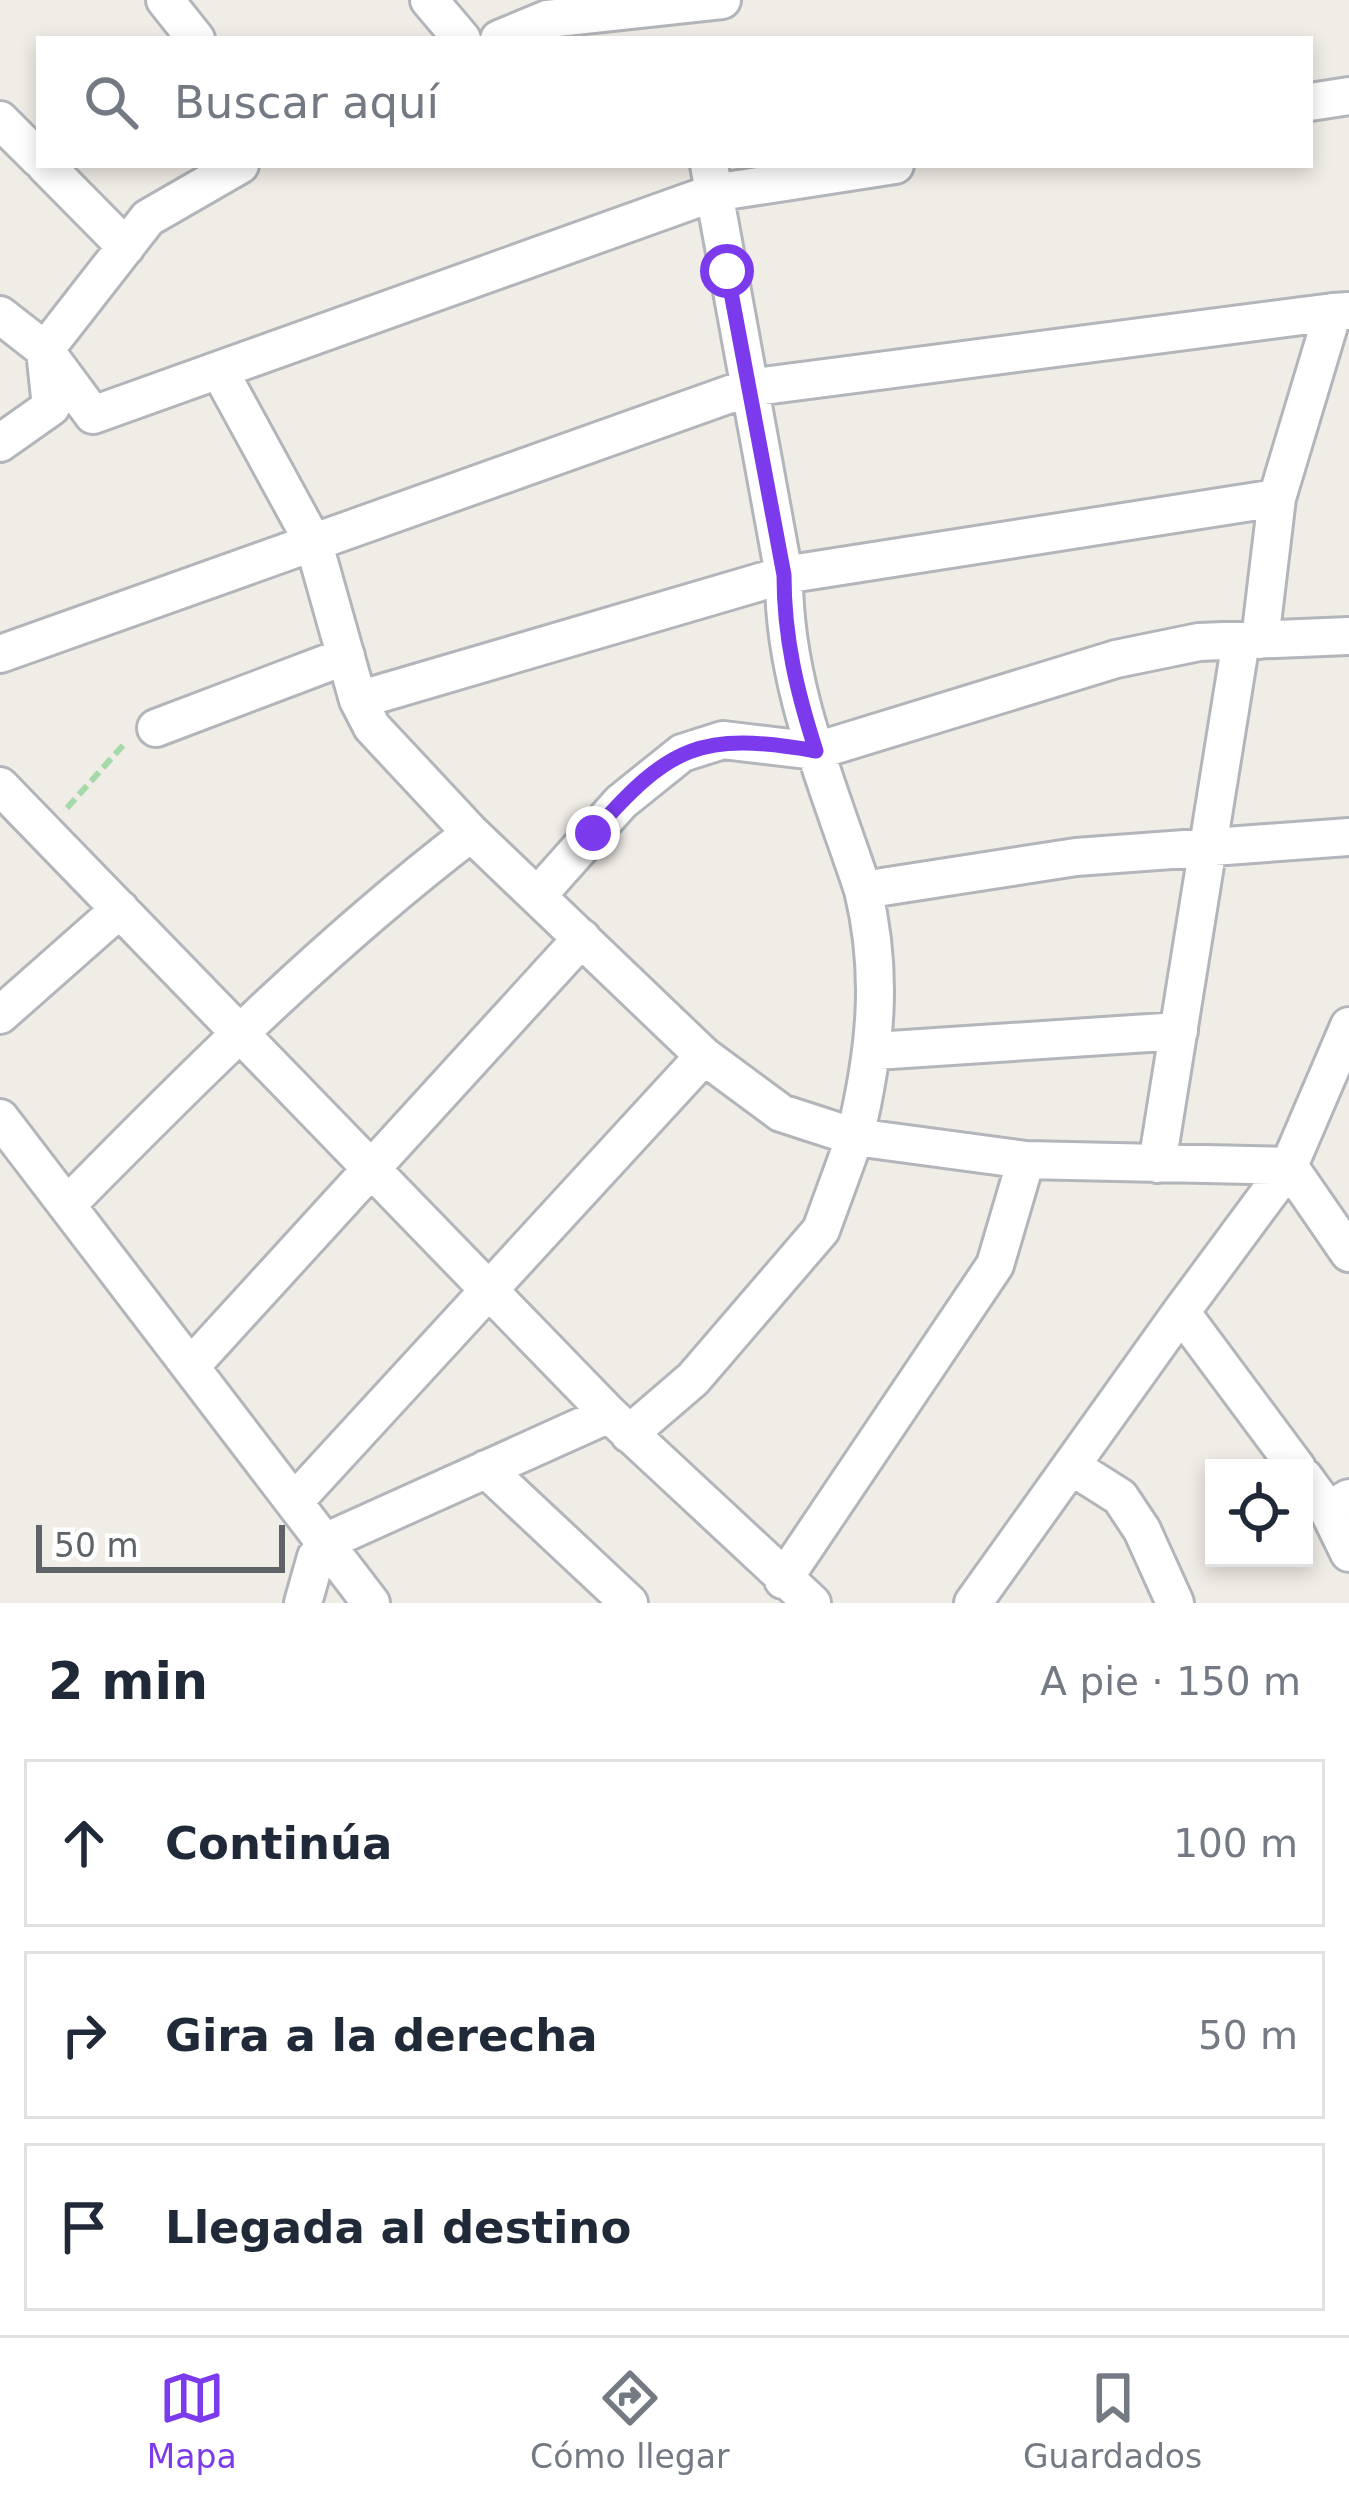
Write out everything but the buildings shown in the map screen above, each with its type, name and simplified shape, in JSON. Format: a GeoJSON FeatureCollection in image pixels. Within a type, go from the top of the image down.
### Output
{"type":"FeatureCollection","features":[{"type":"Feature","properties":{"kind":"street"},"geometry":{"type":"LineString","coordinates":[[165,0],[194,36]]}},
{"type":"Feature","properties":{"kind":"street"},"geometry":{"type":"LineString","coordinates":[[429,0],[459,36]]}},
{"type":"Feature","properties":{"kind":"street"},"geometry":{"type":"LineString","coordinates":[[506,36],[547,19],[683,15],[722,0]]}},
{"type":"Feature","properties":{"kind":"street"},"geometry":{"type":"LineString","coordinates":[[1313,102],[1349,96]]}},
{"type":"Feature","properties":{"kind":"street"},"geometry":{"type":"LineString","coordinates":[[0,120],[36,156]]}},
{"type":"Feature","properties":{"kind":"street"},"geometry":{"type":"LineString","coordinates":[[48,168],[126,247]]}},
{"type":"Feature","properties":{"kind":"street"},"geometry":{"type":"LineString","coordinates":[[0,443],[51,407],[45,350],[148,218],[235,168]]}},
{"type":"Feature","properties":{"kind":"street"},"geometry":{"type":"LineString","coordinates":[[0,314],[45,350],[93,415],[711,179],[856,168]]}},
{"type":"Feature","properties":{"kind":"street"},"geometry":{"type":"LineString","coordinates":[[303,1603],[316,1557],[327,1546],[486,1469],[619,1424],[693,1379],[821,1230],[855,1137],[875,1051],[877,945],[796,691],[784,622],[784,575],[711,179]]}},
{"type":"Feature","properties":{"kind":"street"},"geometry":{"type":"LineString","coordinates":[[0,654],[747,388],[1341,312],[1277,498],[1157,1163]]}},
{"type":"Feature","properties":{"kind":"street"},"geometry":{"type":"LineString","coordinates":[[219,370],[314,544],[358,700],[372,727],[471,832],[704,1056],[781,1113],[855,1137],[1026,1160],[1288,1166]]}},
{"type":"Feature","properties":{"kind":"street"},"geometry":{"type":"LineString","coordinates":[[358,700],[784,575],[1277,498]]}},
{"type":"Feature","properties":{"kind":"street"},"geometry":{"type":"LineString","coordinates":[[538,896],[621,802],[682,753],[722,740],[816,751],[1115,659],[1199,642],[1349,636]]}},
{"type":"Feature","properties":{"kind":"street"},"geometry":{"type":"LineString","coordinates":[[156,728],[346,656]]}},
{"type":"Feature","properties":{"kind":"street"},"geometry":{"type":"LineString","coordinates":[[0,787],[619,1424],[798,1592],[995,1265],[1026,1160]]}},
{"type":"Feature","properties":{"kind":"street"},"geometry":{"type":"LineString","coordinates":[[69,1203],[237,1032],[373,908],[471,832]]}},
{"type":"Feature","properties":{"kind":"street"},"geometry":{"type":"LineString","coordinates":[[863,890],[1076,857],[1349,837]]}},
{"type":"Feature","properties":{"kind":"street"},"geometry":{"type":"LineString","coordinates":[[0,1015],[119,909]]}},
{"type":"Feature","properties":{"kind":"street"},"geometry":{"type":"LineString","coordinates":[[192,1365],[582,938]]}},
{"type":"Feature","properties":{"kind":"street"},"geometry":{"type":"LineString","coordinates":[[974,1603],[1288,1166],[1349,1026]]}},
{"type":"Feature","properties":{"kind":"street"},"geometry":{"type":"LineString","coordinates":[[875,1051],[1180,1031]]}},
{"type":"Feature","properties":{"kind":"street"},"geometry":{"type":"LineString","coordinates":[[294,1502],[704,1056]]}},
{"type":"Feature","properties":{"kind":"street"},"geometry":{"type":"LineString","coordinates":[[0,1118],[371,1603]]}},
{"type":"Feature","properties":{"kind":"street"},"geometry":{"type":"LineString","coordinates":[[1288,1166],[1349,1253]]}},
{"type":"Feature","properties":{"kind":"street"},"geometry":{"type":"LineString","coordinates":[[1181,1312],[1290,1459]]}},
{"type":"Feature","properties":{"kind":"street"},"geometry":{"type":"LineString","coordinates":[[1071,1466],[1120,1497],[1142,1530],[1175,1603]]}},
{"type":"Feature","properties":{"kind":"street"},"geometry":{"type":"LineString","coordinates":[[486,1469],[629,1603]]}},
{"type":"Feature","properties":{"kind":"street"},"geometry":{"type":"LineString","coordinates":[[1313,1485],[1339,1504],[1349,1553]]}},
{"type":"Feature","properties":{"kind":"path"},"geometry":{"type":"LineString","coordinates":[[46,832],[130,737],[156,728]]}},
{"type":"Feature","properties":{"kind":"route"},"geometry":{"type":"LineString","coordinates":[[593,833],[621,802],[682,753],[722,740],[816,751],[796,691],[784,622],[784,575],[727,271]]}}]}
